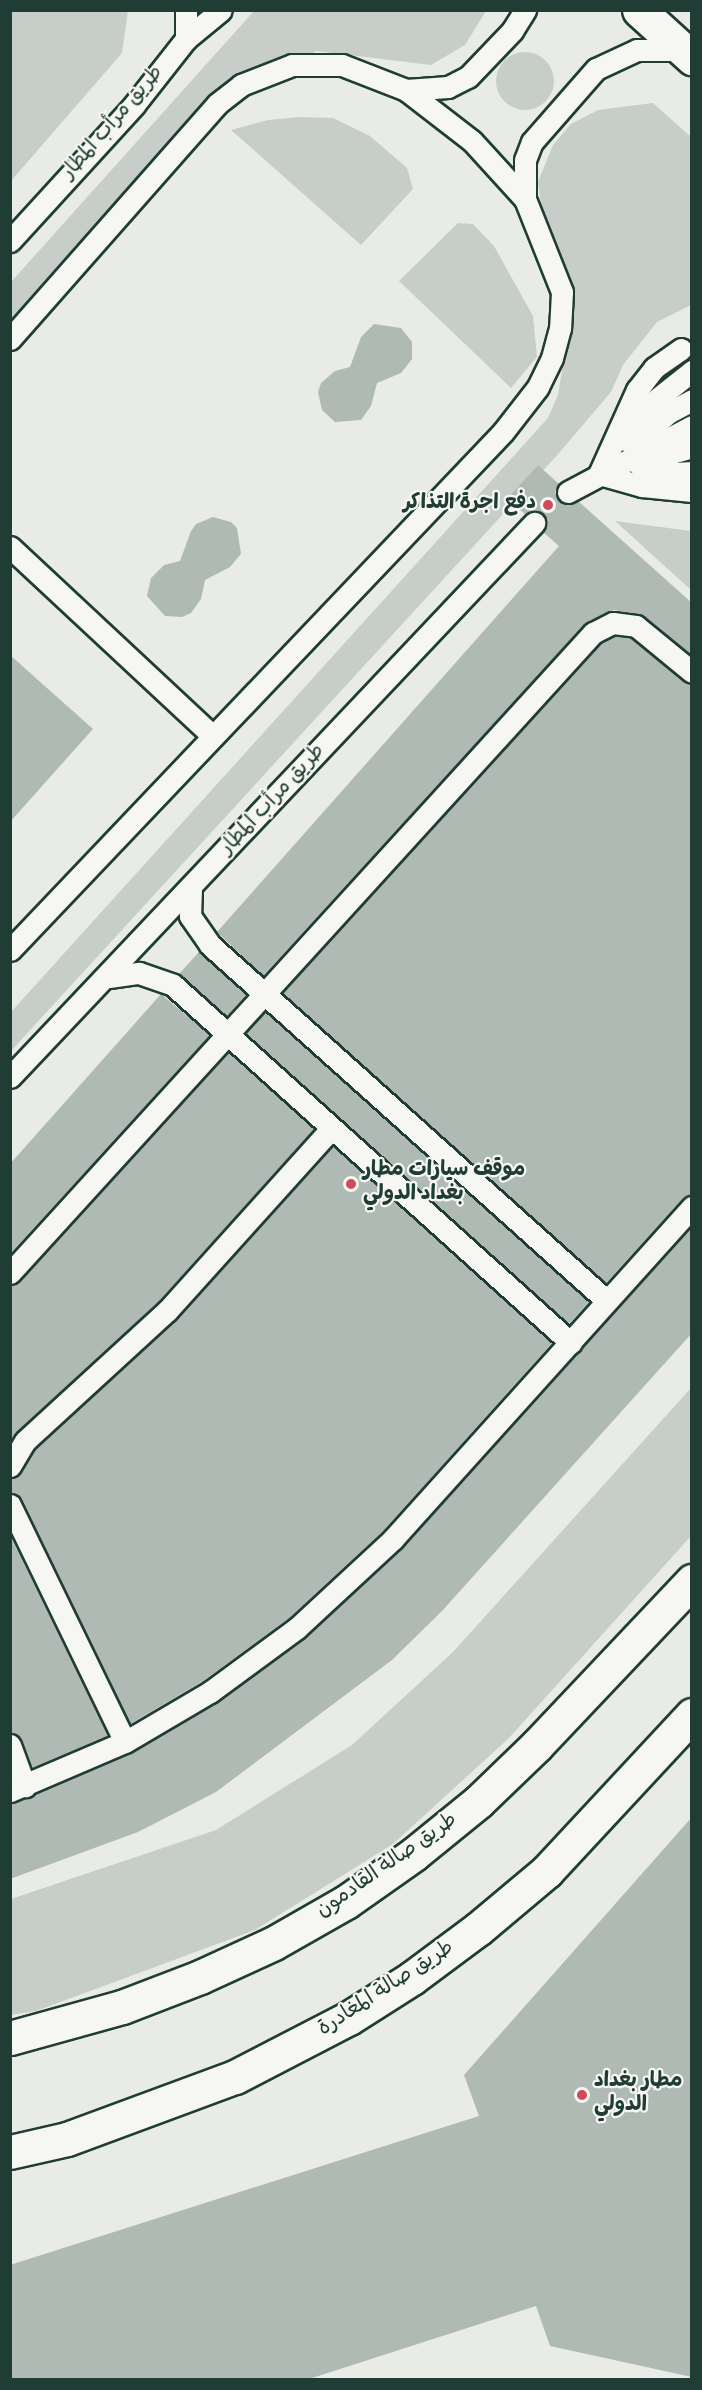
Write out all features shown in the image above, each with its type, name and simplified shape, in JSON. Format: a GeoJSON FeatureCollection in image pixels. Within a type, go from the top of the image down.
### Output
{"type":"FeatureCollection","features":[{"type":"Feature","properties":{"kind":"main road"},"geometry":{"type":"LineString","coordinates":[[639,10],[687,54]]}},
{"type":"Feature","properties":{"kind":"main road","name":"طريق صالة القادمون"},"geometry":{"type":"LineString","coordinates":[[10,2038],[123,2007],[200,1977],[274,1943],[346,1902],[414,1854],[478,1802],[537,1745],[692,1581]]}},
{"type":"Feature","properties":{"kind":"main road","name":"طريق صالة المغادرة"},"geometry":{"type":"LineString","coordinates":[[10,2152],[67,2139],[235,2077],[349,2018],[412,1978],[478,1929],[547,1871],[692,1715]]}},
{"type":"Feature","properties":{"kind":"lane"},"geometry":{"type":"LineString","coordinates":[[186,10],[186,39]]}},
{"type":"Feature","properties":{"kind":"lane"},"geometry":{"type":"LineString","coordinates":[[186,39],[193,10]]}},
{"type":"Feature","properties":{"kind":"lane"},"geometry":{"type":"LineString","coordinates":[[186,39],[205,10]]}},
{"type":"Feature","properties":{"kind":"lane","name":"طريق مرأب المطار"},"geometry":{"type":"LineString","coordinates":[[10,241],[134,105],[186,39],[221,10]]}},
{"type":"Feature","properties":{"kind":"lane"},"geometry":{"type":"LineString","coordinates":[[406,90],[448,87],[468,77],[506,39],[525,10]]}},
{"type":"Feature","properties":{"kind":"lane"},"geometry":{"type":"LineString","coordinates":[[525,199],[525,160],[532,142],[596,69],[637,50],[687,54]]}},
{"type":"Feature","properties":{"kind":"lane"},"geometry":{"type":"LineString","coordinates":[[10,339],[196,127],[241,85],[268,71],[317,63],[350,68],[406,90],[472,141],[525,199],[562,292],[560,328],[538,387],[486,450],[10,950]]}},
{"type":"Feature","properties":{"kind":"lane"},"geometry":{"type":"LineString","coordinates":[[600,474],[637,390],[654,368],[681,348]]}},
{"type":"Feature","properties":{"kind":"lane"},"geometry":{"type":"LineString","coordinates":[[600,474],[653,402],[692,371]]}},
{"type":"Feature","properties":{"kind":"lane"},"geometry":{"type":"LineString","coordinates":[[600,474],[668,413],[692,400]]}},
{"type":"Feature","properties":{"kind":"lane"},"geometry":{"type":"LineString","coordinates":[[568,492],[692,426]]}},
{"type":"Feature","properties":{"kind":"lane"},"geometry":{"type":"LineString","coordinates":[[600,474],[692,447]]}},
{"type":"Feature","properties":{"kind":"lane"},"geometry":{"type":"LineString","coordinates":[[600,474],[692,472]]}},
{"type":"Feature","properties":{"kind":"lane"},"geometry":{"type":"LineString","coordinates":[[600,474],[642,486],[692,491]]}},
{"type":"Feature","properties":{"kind":"lane","name":"طريق مرأب المطار"},"geometry":{"type":"LineString","coordinates":[[10,1077],[192,889],[534,523]]}},
{"type":"Feature","properties":{"kind":"lane"},"geometry":{"type":"LineString","coordinates":[[10,547],[213,736]]}},
{"type":"Feature","properties":{"kind":"lane"},"geometry":{"type":"LineString","coordinates":[[10,1273],[263,992],[602,626],[625,622],[636,626],[692,672]]}},
{"type":"Feature","properties":{"kind":"lane"},"geometry":{"type":"LineString","coordinates":[[192,889],[190,916],[210,945],[607,1301]]}},
{"type":"Feature","properties":{"kind":"lane"},"geometry":{"type":"LineString","coordinates":[[108,977],[139,973],[173,985],[571,1343]]}},
{"type":"Feature","properties":{"kind":"lane"},"geometry":{"type":"LineString","coordinates":[[10,1466],[25,1441],[167,1311],[332,1128]]}},
{"type":"Feature","properties":{"kind":"lane"},"geometry":{"type":"LineString","coordinates":[[10,1745],[18,1788],[125,1742],[255,1662],[347,1584],[393,1539],[692,1207]]}},
{"type":"Feature","properties":{"kind":"lane"},"geometry":{"type":"LineString","coordinates":[[10,1505],[125,1742]]}},
{"type":"Feature","properties":{"kind":"shaded area"},"geometry":{"type":"Polygon","coordinates":[[[11,10],[128,11],[122,53],[11,181],[11,10]]]}},
{"type":"Feature","properties":{"kind":"shaded area"},"geometry":{"type":"Polygon","coordinates":[[[254,11],[486,11],[465,45],[431,65],[316,51],[267,81],[231,91],[11,332],[11,282],[254,11]]]}},
{"type":"Feature","properties":{"kind":"shaded area"},"geometry":{"type":"Polygon","coordinates":[[[525,52],[541,57],[549,65],[554,81],[549,97],[541,105],[525,110],[509,105],[501,97],[496,81],[501,65],[509,57],[525,52]]]}},
{"type":"Feature","properties":{"kind":"shaded area"},"geometry":{"type":"Polygon","coordinates":[[[653,103],[691,137],[691,305],[657,322],[623,365],[611,392],[559,453],[11,1051],[11,1012],[548,418],[558,395],[572,311],[564,265],[543,218],[538,182],[553,145],[571,124],[598,110],[653,103]]]}},
{"type":"Feature","properties":{"kind":"shaded area"},"geometry":{"type":"Polygon","coordinates":[[[300,117],[333,118],[370,136],[407,168],[413,189],[361,245],[231,130],[268,120],[300,117]]]}},
{"type":"Feature","properties":{"kind":"shaded area"},"geometry":{"type":"Polygon","coordinates":[[[458,223],[473,224],[494,246],[533,316],[537,357],[511,388],[399,281],[458,223]]]}},
{"type":"Feature","properties":{"kind":"shaded area"},"geometry":{"type":"Polygon","coordinates":[[[615,521],[691,531],[691,590],[615,521]]]}},
{"type":"Feature","properties":{"kind":"shaded area"},"geometry":{"type":"Polygon","coordinates":[[[691,1388],[691,1536],[509,1738],[393,1844],[255,1930],[36,2011],[11,2015],[11,1899],[216,1830],[352,1745],[453,1652],[691,1388]]]}},
{"type":"Feature","properties":{"kind":"building"},"geometry":{"type":"Polygon","coordinates":[[[374,324],[401,328],[412,342],[412,359],[401,373],[377,383],[371,406],[361,420],[335,422],[322,410],[318,392],[321,383],[335,371],[350,367],[361,337],[374,324]]]}},
{"type":"Feature","properties":{"kind":"building"},"geometry":{"type":"Polygon","coordinates":[[[538,465],[559,484],[555,492],[561,502],[578,501],[692,603],[692,655],[638,614],[614,610],[587,622],[263,976],[217,932],[559,546],[543,532],[546,520],[542,513],[531,511],[525,514],[507,499],[538,465]]]}},
{"type":"Feature","properties":{"kind":"building"},"geometry":{"type":"Polygon","coordinates":[[[213,517],[231,522],[237,528],[241,554],[230,567],[205,580],[201,599],[191,613],[182,617],[165,616],[147,596],[151,578],[164,565],[180,561],[191,531],[196,524],[213,517]]]}},
{"type":"Feature","properties":{"kind":"building"},"geometry":{"type":"Polygon","coordinates":[[[615,636],[631,638],[692,684],[692,1195],[683,1198],[606,1283],[282,993],[601,643],[615,636]]]}},
{"type":"Feature","properties":{"kind":"building"},"geometry":{"type":"Polygon","coordinates":[[[10,655],[93,729],[10,822],[10,655]]]}},
{"type":"Feature","properties":{"kind":"building"},"geometry":{"type":"Polygon","coordinates":[[[199,952],[246,995],[227,1016],[179,974],[199,952]]]}},
{"type":"Feature","properties":{"kind":"building"},"geometry":{"type":"Polygon","coordinates":[[[161,994],[210,1035],[10,1254],[10,1164],[161,994]]]}},
{"type":"Feature","properties":{"kind":"building"},"geometry":{"type":"Polygon","coordinates":[[[265,1012],[589,1302],[569,1324],[246,1033],[265,1012]]]}},
{"type":"Feature","properties":{"kind":"building"},"geometry":{"type":"Polygon","coordinates":[[[228,1052],[314,1129],[158,1302],[10,1440],[10,1285],[19,1282],[228,1052]]]}},
{"type":"Feature","properties":{"kind":"building"},"geometry":{"type":"Polygon","coordinates":[[[333,1146],[552,1343],[384,1530],[289,1618],[203,1681],[130,1724],[21,1499],[10,1492],[10,1479],[21,1473],[35,1449],[176,1320],[333,1146]]]}},
{"type":"Feature","properties":{"kind":"building"},"geometry":{"type":"Polygon","coordinates":[[[692,1227],[692,1333],[442,1611],[392,1660],[216,1792],[138,1832],[10,1879],[10,1803],[131,1753],[218,1702],[306,1637],[402,1548],[692,1227]]]}},
{"type":"Feature","properties":{"kind":"building"},"geometry":{"type":"Polygon","coordinates":[[[10,1535],[108,1736],[32,1768],[22,1740],[10,1733],[10,1535]]]}},
{"type":"Feature","properties":{"kind":"building","name":"مطار بغداد الدولي"},"geometry":{"type":"Polygon","coordinates":[[[692,1817],[692,2377],[550,2346],[536,2306],[309,2379],[10,2379],[10,2265],[479,2116],[464,2075],[692,1817]]]}},
{"type":"Feature","properties":{"kind":"place","name":"دفع اجرة التذاكر"},"geometry":{"type":"Point","coordinates":[548,505]}},
{"type":"Feature","properties":{"kind":"place","name":"موقف سيارات مطار بغداد الدولي"},"geometry":{"type":"Point","coordinates":[351,1184]}},
{"type":"Feature","properties":{"kind":"place","name":"مطار بغداد الدولي"},"geometry":{"type":"Point","coordinates":[582,2095]}}]}
